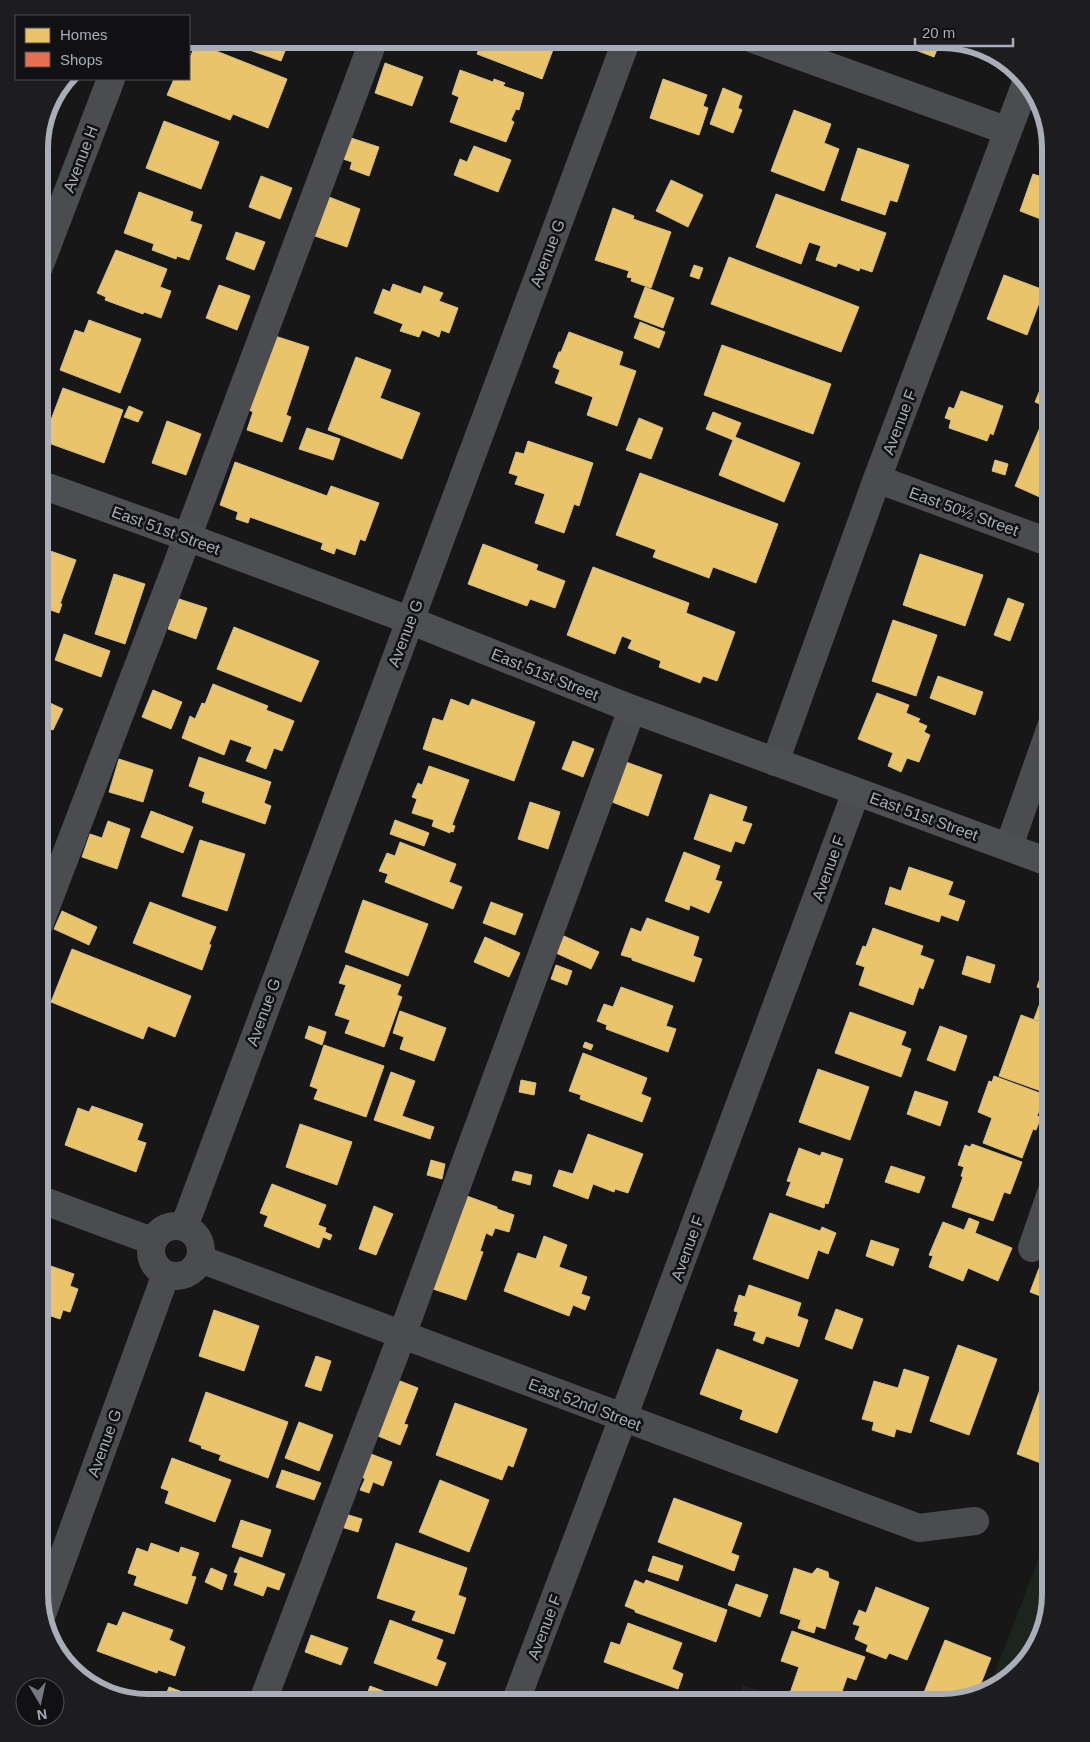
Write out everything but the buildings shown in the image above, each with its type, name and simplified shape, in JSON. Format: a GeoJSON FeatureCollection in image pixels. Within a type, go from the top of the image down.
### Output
{"type":"FeatureCollection","features":[{"type":"Feature","properties":{"kind":"main road","name":"East 51st Street"},"geometry":{"type":"LineString","coordinates":[[48,487],[409,620],[632,710],[1042,859]]}},
{"type":"Feature","properties":{"kind":"street"},"geometry":{"type":"LineString","coordinates":[[48,901],[371,48]]}},
{"type":"Feature","properties":{"kind":"street","name":"Avenue G"},"geometry":{"type":"LineString","coordinates":[[184,1227],[409,620],[625,48]]}},
{"type":"Feature","properties":{"kind":"street"},"geometry":{"type":"LineString","coordinates":[[778,48],[1008,131]]}},
{"type":"Feature","properties":{"kind":"street","name":"Avenue H"},"geometry":{"type":"LineString","coordinates":[[48,244],[111,80]]}},
{"type":"Feature","properties":{"kind":"street","name":"Avenue F"},"geometry":{"type":"LineString","coordinates":[[775,762],[877,479],[1024,89]]}},
{"type":"Feature","properties":{"kind":"street","name":"East 50½ Street"},"geometry":{"type":"LineString","coordinates":[[877,479],[1042,540]]}},
{"type":"Feature","properties":{"kind":"street"},"geometry":{"type":"LineString","coordinates":[[265,1694],[402,1334],[632,710]]}},
{"type":"Feature","properties":{"kind":"street"},"geometry":{"type":"LineString","coordinates":[[1009,846],[1042,752]]}},
{"type":"Feature","properties":{"kind":"street","name":"Avenue F"},"geometry":{"type":"LineString","coordinates":[[518,1694],[856,792]]}},
{"type":"Feature","properties":{"kind":"street"},"geometry":{"type":"LineString","coordinates":[[48,1202],[152,1240]]}},
{"type":"Feature","properties":{"kind":"street"},"geometry":{"type":"LineString","coordinates":[[1032,1248],[1042,1219]]}},
{"type":"Feature","properties":{"kind":"street"},"geometry":{"type":"LineString","coordinates":[[169,1226],[184,1227],[196,1236],[201,1251],[200,1259],[190,1272],[182,1275],[166,1274],[159,1270],[151,1256],[152,1240],[156,1234],[169,1226]]}},
{"type":"Feature","properties":{"kind":"street","name":"East 52nd Street"},"geometry":{"type":"LineString","coordinates":[[200,1259],[919,1528],[975,1521]]}},
{"type":"Feature","properties":{"kind":"street","name":"Avenue G"},"geometry":{"type":"LineString","coordinates":[[48,1598],[166,1274]]}},
{"type":"Feature","properties":{"kind":"shaded area"},"geometry":{"type":"Polygon","coordinates":[[[1042,1550],[1042,1608],[1035,1633],[1018,1661],[1009,1670],[991,1682],[1042,1550]]]}},
{"type":"Feature","properties":{"kind":"shaded area"},"geometry":{"type":"Polygon","coordinates":[[[743,1685],[768,1694],[740,1694],[743,1685]]]}}]}
